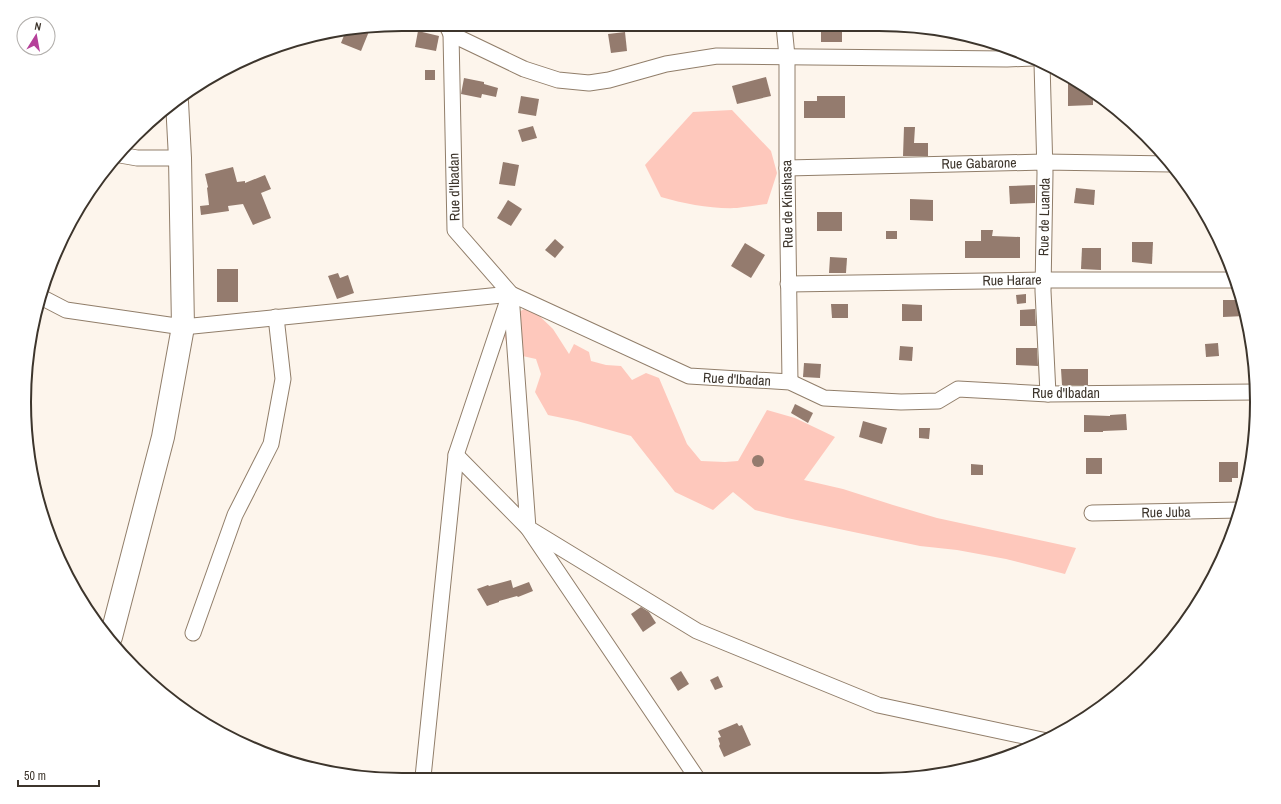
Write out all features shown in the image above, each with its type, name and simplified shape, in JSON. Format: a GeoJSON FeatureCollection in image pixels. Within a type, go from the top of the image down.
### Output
{"type":"FeatureCollection","features":[{"type":"Feature","properties":{"kind":"highway"},"geometry":{"type":"LineString","coordinates":[[112,633],[163,437],[183,327],[180,158],[177,107]]}},
{"type":"Feature","properties":{"kind":"street","name":"Rue d'Ibadan"},"geometry":{"type":"LineString","coordinates":[[449,31],[455,230],[511,294],[690,376],[790,382],[824,398],[901,402],[938,401],[958,390],[1048,394],[1250,392]]}},
{"type":"Feature","properties":{"kind":"street"},"geometry":{"type":"LineString","coordinates":[[453,31],[524,69],[558,80],[589,83],[609,80],[666,64],[717,56],[1020,59]]}},
{"type":"Feature","properties":{"kind":"street","name":"Rue de Kinshasa"},"geometry":{"type":"LineString","coordinates":[[784,31],[787,56],[790,382]]}},
{"type":"Feature","properties":{"kind":"street","name":"Rue de Luanda"},"geometry":{"type":"LineString","coordinates":[[1042,69],[1044,280],[1048,394]]}},
{"type":"Feature","properties":{"kind":"street"},"geometry":{"type":"LineString","coordinates":[[124,156],[137,158],[180,158]]}},
{"type":"Feature","properties":{"kind":"street","name":"Rue Gabarone"},"geometry":{"type":"LineString","coordinates":[[787,168],[1044,162],[1163,164]]}},
{"type":"Feature","properties":{"kind":"street","name":"Rue Harare"},"geometry":{"type":"LineString","coordinates":[[788,284],[1044,280],[1229,280]]}},
{"type":"Feature","properties":{"kind":"street"},"geometry":{"type":"LineString","coordinates":[[46,300],[66,310],[183,327],[511,294]]}},
{"type":"Feature","properties":{"kind":"street"},"geometry":{"type":"LineString","coordinates":[[423,773],[456,455],[511,294]]}},
{"type":"Feature","properties":{"kind":"street"},"geometry":{"type":"LineString","coordinates":[[511,294],[528,528]]}},
{"type":"Feature","properties":{"kind":"street"},"geometry":{"type":"LineString","coordinates":[[193,633],[235,515],[271,444],[283,379],[276,318]]}},
{"type":"Feature","properties":{"kind":"street"},"geometry":{"type":"LineString","coordinates":[[456,455],[528,528],[694,773]]}},
{"type":"Feature","properties":{"kind":"street","name":"Rue Juba"},"geometry":{"type":"LineString","coordinates":[[1092,513],[1233,510]]}},
{"type":"Feature","properties":{"kind":"street"},"geometry":{"type":"LineString","coordinates":[[528,528],[704,634],[878,706],[1035,739]]}},
{"type":"Feature","properties":{"kind":"shaded area"},"geometry":{"type":"Polygon","coordinates":[[[732,110],[771,151],[777,173],[767,204],[737,208],[718,208],[689,204],[661,197],[645,165],[693,112],[732,110]]]}},
{"type":"Feature","properties":{"kind":"shaded area"},"geometry":{"type":"Polygon","coordinates":[[[529,306],[553,329],[569,354],[574,344],[589,352],[591,361],[606,365],[621,366],[632,380],[646,373],[659,378],[687,444],[701,461],[738,461],[767,410],[795,418],[835,437],[804,480],[843,489],[937,518],[1076,548],[1065,574],[1006,559],[957,550],[920,546],[787,518],[755,510],[733,492],[713,510],[675,492],[631,436],[577,421],[548,415],[535,392],[541,374],[536,359],[509,353],[501,323],[529,306]]]}},
{"type":"Feature","properties":{"kind":"building"},"geometry":{"type":"Polygon","coordinates":[[[418,31],[439,36],[436,51],[415,47],[418,31]]]}},
{"type":"Feature","properties":{"kind":"building"},"geometry":{"type":"Polygon","coordinates":[[[821,31],[842,31],[842,42],[821,42],[821,31]]]}},
{"type":"Feature","properties":{"kind":"building"},"geometry":{"type":"Polygon","coordinates":[[[625,32],[627,51],[611,53],[608,34],[625,32]]]}},
{"type":"Feature","properties":{"kind":"building"},"geometry":{"type":"Polygon","coordinates":[[[368,33],[361,51],[341,43],[344,36],[368,33]]]}},
{"type":"Feature","properties":{"kind":"building"},"geometry":{"type":"Polygon","coordinates":[[[425,70],[435,70],[435,80],[425,80],[425,70]]]}},
{"type":"Feature","properties":{"kind":"building"},"geometry":{"type":"Polygon","coordinates":[[[766,77],[771,96],[737,104],[732,86],[766,77]]]}},
{"type":"Feature","properties":{"kind":"building"},"geometry":{"type":"Polygon","coordinates":[[[464,78],[484,82],[484,84],[498,88],[496,97],[482,94],[481,98],[461,94],[464,78]]]}},
{"type":"Feature","properties":{"kind":"building"},"geometry":{"type":"Polygon","coordinates":[[[1068,83],[1093,100],[1093,105],[1068,106],[1068,83]]]}},
{"type":"Feature","properties":{"kind":"building"},"geometry":{"type":"Polygon","coordinates":[[[521,96],[539,99],[536,116],[518,113],[521,96]]]}},
{"type":"Feature","properties":{"kind":"building"},"geometry":{"type":"Polygon","coordinates":[[[817,96],[845,96],[845,118],[804,118],[804,101],[817,101],[817,96]]]}},
{"type":"Feature","properties":{"kind":"building"},"geometry":{"type":"Polygon","coordinates":[[[533,126],[537,138],[522,142],[518,130],[533,126]]]}},
{"type":"Feature","properties":{"kind":"building"},"geometry":{"type":"Polygon","coordinates":[[[904,127],[915,127],[914,143],[928,143],[928,156],[903,156],[904,127]]]}},
{"type":"Feature","properties":{"kind":"building"},"geometry":{"type":"Polygon","coordinates":[[[503,162],[519,165],[515,186],[499,184],[503,162]]]}},
{"type":"Feature","properties":{"kind":"building"},"geometry":{"type":"Polygon","coordinates":[[[233,167],[237,182],[245,181],[245,183],[265,175],[271,189],[261,193],[271,218],[253,225],[243,204],[228,206],[229,211],[201,215],[200,206],[209,205],[208,187],[205,174],[233,167]]]}},
{"type":"Feature","properties":{"kind":"building"},"geometry":{"type":"Polygon","coordinates":[[[1035,185],[1035,203],[1010,204],[1009,186],[1035,185]]]}},
{"type":"Feature","properties":{"kind":"building"},"geometry":{"type":"Polygon","coordinates":[[[1076,188],[1095,190],[1094,205],[1074,203],[1076,188]]]}},
{"type":"Feature","properties":{"kind":"building"},"geometry":{"type":"Polygon","coordinates":[[[910,199],[933,200],[933,221],[910,220],[910,199]]]}},
{"type":"Feature","properties":{"kind":"building"},"geometry":{"type":"Polygon","coordinates":[[[508,200],[522,209],[511,226],[497,218],[508,200]]]}},
{"type":"Feature","properties":{"kind":"building"},"geometry":{"type":"Polygon","coordinates":[[[817,212],[842,212],[842,231],[817,231],[817,212]]]}},
{"type":"Feature","properties":{"kind":"building"},"geometry":{"type":"Polygon","coordinates":[[[981,230],[993,230],[992,236],[1020,237],[1020,258],[965,258],[965,241],[981,241],[981,230]]]}},
{"type":"Feature","properties":{"kind":"building"},"geometry":{"type":"Polygon","coordinates":[[[886,231],[897,231],[897,239],[886,239],[886,231]]]}},
{"type":"Feature","properties":{"kind":"building"},"geometry":{"type":"Polygon","coordinates":[[[555,239],[564,247],[555,258],[545,250],[555,239]]]}},
{"type":"Feature","properties":{"kind":"building"},"geometry":{"type":"Polygon","coordinates":[[[1132,242],[1153,242],[1152,264],[1132,262],[1132,242]]]}},
{"type":"Feature","properties":{"kind":"building"},"geometry":{"type":"Polygon","coordinates":[[[745,243],[765,255],[751,278],[731,266],[745,243]]]}},
{"type":"Feature","properties":{"kind":"building"},"geometry":{"type":"Polygon","coordinates":[[[1082,248],[1101,248],[1101,270],[1081,269],[1082,248]]]}},
{"type":"Feature","properties":{"kind":"building"},"geometry":{"type":"Polygon","coordinates":[[[830,257],[847,258],[846,273],[829,273],[830,257]]]}},
{"type":"Feature","properties":{"kind":"building"},"geometry":{"type":"Polygon","coordinates":[[[217,269],[238,269],[238,302],[217,302],[217,269]]]}},
{"type":"Feature","properties":{"kind":"building"},"geometry":{"type":"Polygon","coordinates":[[[338,273],[340,278],[348,275],[354,293],[337,299],[328,276],[338,273]]]}},
{"type":"Feature","properties":{"kind":"building"},"geometry":{"type":"Polygon","coordinates":[[[1026,294],[1026,303],[1017,304],[1016,295],[1026,294]]]}},
{"type":"Feature","properties":{"kind":"building"},"geometry":{"type":"Polygon","coordinates":[[[1223,300],[1235,300],[1240,316],[1223,317],[1223,300]]]}},
{"type":"Feature","properties":{"kind":"building"},"geometry":{"type":"Polygon","coordinates":[[[831,304],[848,304],[848,318],[832,318],[831,304]]]}},
{"type":"Feature","properties":{"kind":"building"},"geometry":{"type":"Polygon","coordinates":[[[902,304],[922,305],[922,321],[902,321],[902,304]]]}},
{"type":"Feature","properties":{"kind":"building"},"geometry":{"type":"Polygon","coordinates":[[[1035,309],[1036,326],[1020,326],[1020,310],[1035,309]]]}},
{"type":"Feature","properties":{"kind":"building"},"geometry":{"type":"Polygon","coordinates":[[[1218,343],[1219,356],[1206,357],[1205,344],[1218,343]]]}},
{"type":"Feature","properties":{"kind":"building"},"geometry":{"type":"Polygon","coordinates":[[[900,346],[913,347],[912,361],[899,360],[900,346]]]}},
{"type":"Feature","properties":{"kind":"building"},"geometry":{"type":"Polygon","coordinates":[[[1016,348],[1037,348],[1038,366],[1016,365],[1016,348]]]}},
{"type":"Feature","properties":{"kind":"building"},"geometry":{"type":"Polygon","coordinates":[[[804,363],[821,364],[820,378],[803,377],[804,363]]]}},
{"type":"Feature","properties":{"kind":"building"},"geometry":{"type":"Polygon","coordinates":[[[1061,369],[1088,369],[1088,385],[1062,385],[1061,369]]]}},
{"type":"Feature","properties":{"kind":"building"},"geometry":{"type":"Polygon","coordinates":[[[795,404],[813,413],[808,423],[791,413],[795,404]]]}},
{"type":"Feature","properties":{"kind":"building"},"geometry":{"type":"Polygon","coordinates":[[[1126,414],[1127,430],[1084,432],[1084,415],[1110,416],[1126,414]]]}},
{"type":"Feature","properties":{"kind":"building"},"geometry":{"type":"Polygon","coordinates":[[[863,421],[887,428],[882,444],[859,437],[863,421]]]}},
{"type":"Feature","properties":{"kind":"building"},"geometry":{"type":"Polygon","coordinates":[[[919,428],[930,428],[929,439],[919,438],[919,428]]]}},
{"type":"Feature","properties":{"kind":"building"},"geometry":{"type":"Polygon","coordinates":[[[758,455],[762,457],[764,461],[762,465],[758,467],[754,465],[752,461],[754,457],[758,455]]]}},
{"type":"Feature","properties":{"kind":"building"},"geometry":{"type":"Polygon","coordinates":[[[1086,458],[1102,458],[1102,474],[1086,474],[1086,458]]]}},
{"type":"Feature","properties":{"kind":"building"},"geometry":{"type":"Polygon","coordinates":[[[1219,462],[1238,462],[1238,478],[1232,478],[1232,482],[1219,482],[1219,462]]]}},
{"type":"Feature","properties":{"kind":"building"},"geometry":{"type":"Polygon","coordinates":[[[971,464],[983,465],[983,475],[971,475],[971,464]]]}},
{"type":"Feature","properties":{"kind":"building"},"geometry":{"type":"Polygon","coordinates":[[[511,580],[513,588],[529,582],[533,591],[487,606],[477,589],[511,580]]]}},
{"type":"Feature","properties":{"kind":"building"},"geometry":{"type":"Polygon","coordinates":[[[641,607],[649,612],[656,623],[643,632],[631,614],[641,607]]]}},
{"type":"Feature","properties":{"kind":"building"},"geometry":{"type":"Polygon","coordinates":[[[681,671],[689,684],[678,691],[670,678],[681,671]]]}},
{"type":"Feature","properties":{"kind":"building"},"geometry":{"type":"Polygon","coordinates":[[[718,676],[723,687],[715,690],[710,680],[718,676]]]}},
{"type":"Feature","properties":{"kind":"building"},"geometry":{"type":"Polygon","coordinates":[[[737,723],[739,726],[742,725],[751,745],[724,757],[719,746],[720,744],[718,738],[721,737],[718,731],[737,723]]]}}]}
